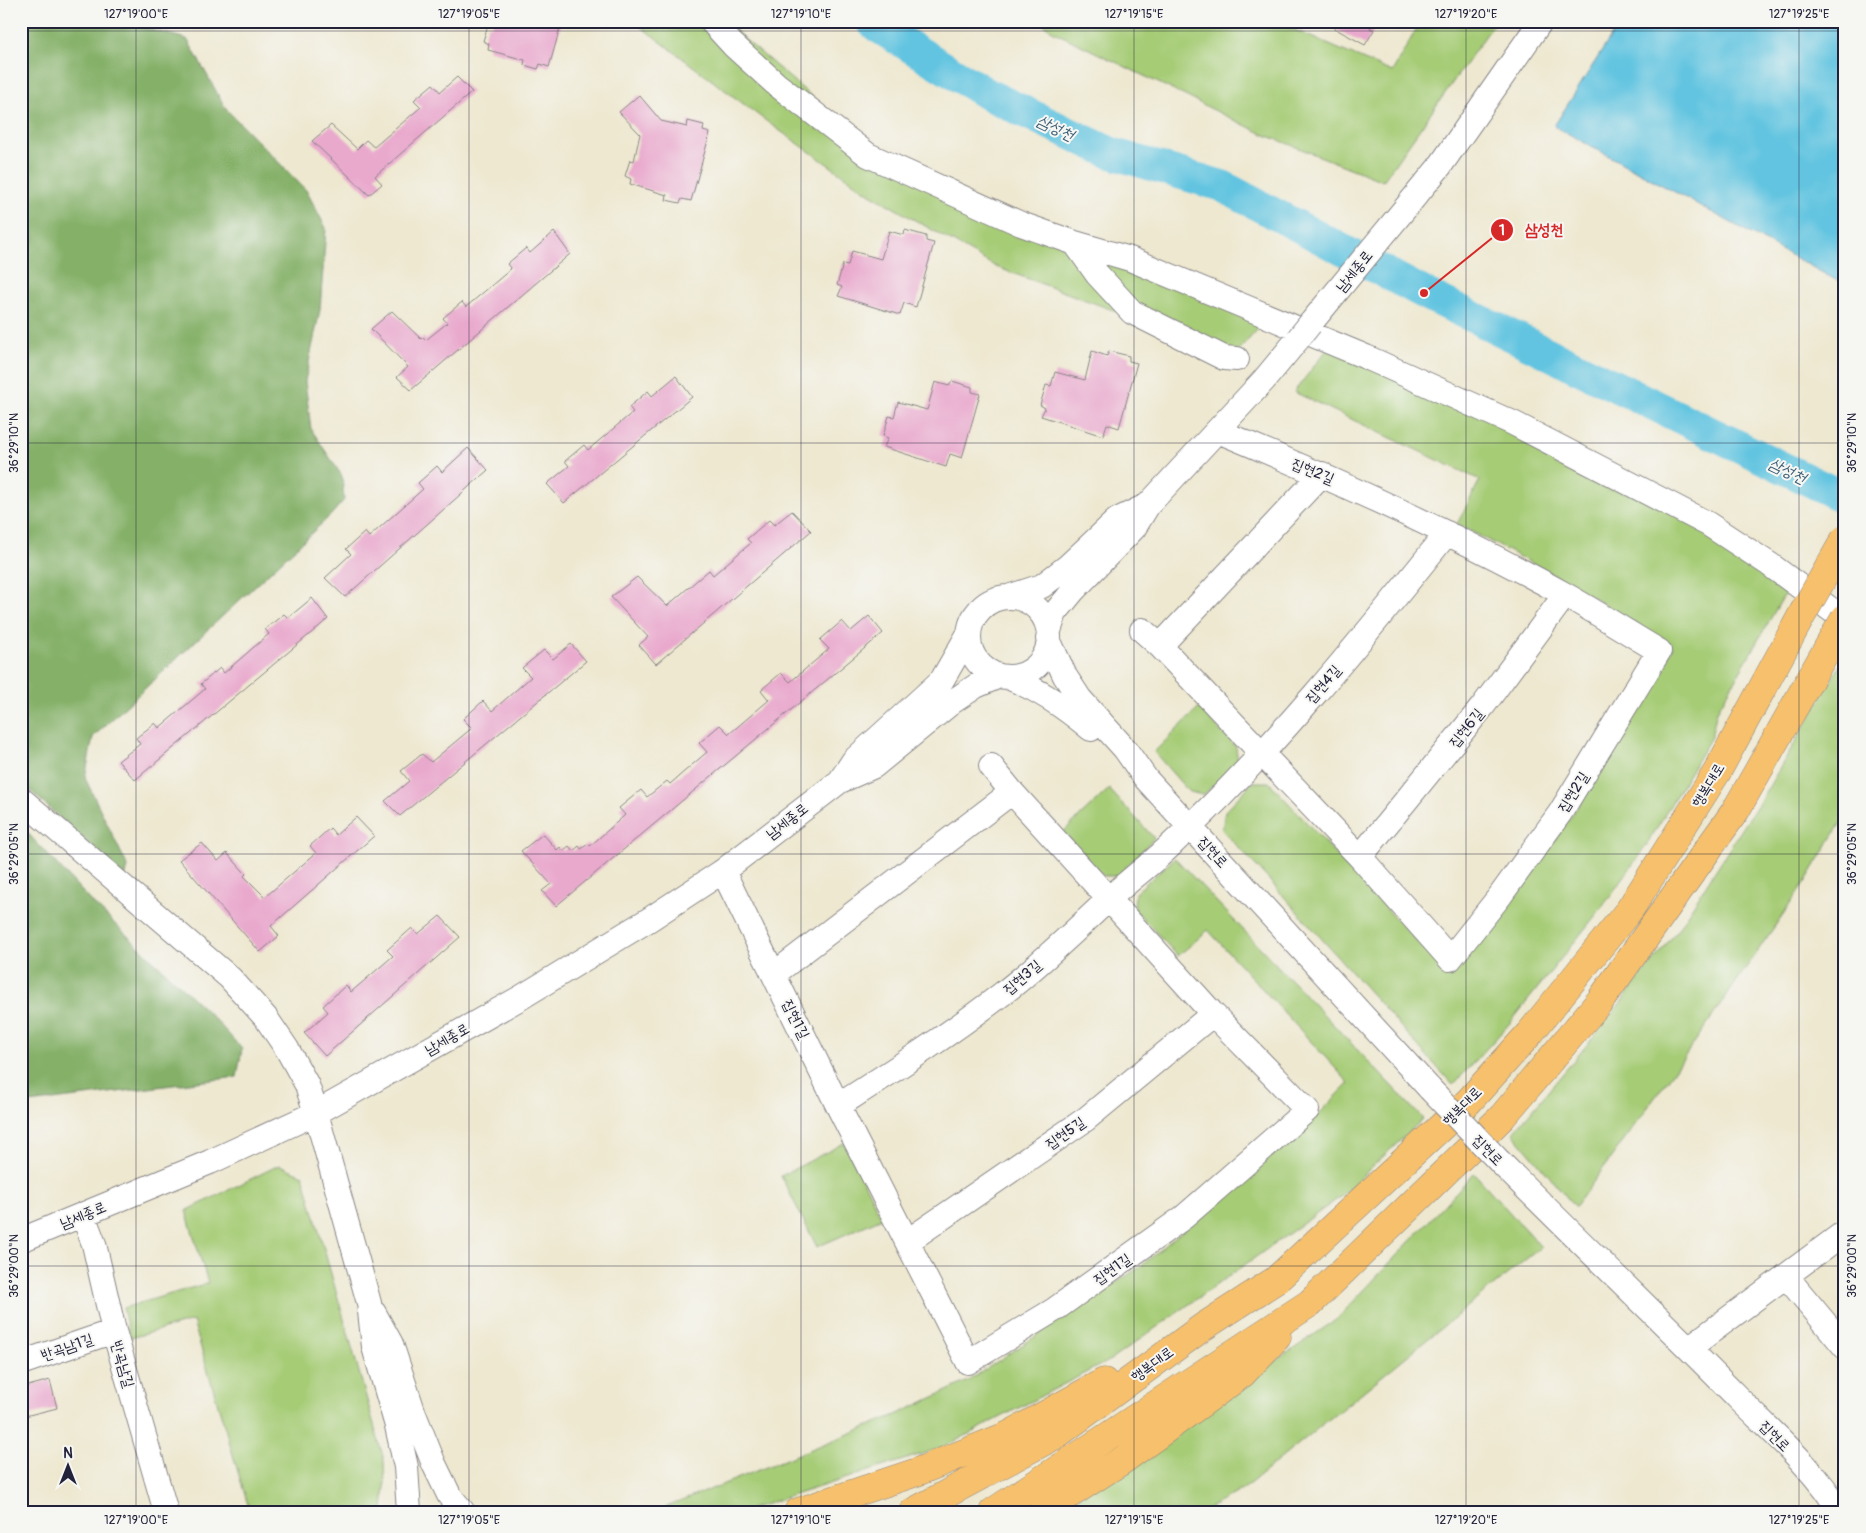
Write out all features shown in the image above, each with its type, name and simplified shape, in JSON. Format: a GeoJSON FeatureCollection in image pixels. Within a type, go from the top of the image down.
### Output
{"type":"FeatureCollection","features":[{"type":"Feature","properties":{"kind":"highway","name":"행복대로"},"geometry":{"type":"LineString","coordinates":[[913,1512],[1056,1435],[1204,1327],[1276,1280],[1469,1101],[1530,1034],[1630,909],[1717,772],[1845,539]]}},
{"type":"Feature","properties":{"kind":"highway"},"geometry":{"type":"LineString","coordinates":[[1042,1512],[1122,1460],[1242,1374],[1310,1303],[1502,1117],[1600,1001],[1736,810],[1842,624]]}},
{"type":"Feature","properties":{"kind":"highway"},"geometry":{"type":"LineString","coordinates":[[993,1512],[1310,1303]]}},
{"type":"Feature","properties":{"kind":"highway"},"geometry":{"type":"LineString","coordinates":[[798,1512],[917,1472],[1009,1435],[1204,1327]]}},
{"type":"Feature","properties":{"kind":"street"},"geometry":{"type":"LineString","coordinates":[[710,21],[776,84],[868,155],[1021,224],[1130,260],[1366,357],[1512,423],[1708,524],[1769,564],[1842,624]]}},
{"type":"Feature","properties":{"kind":"street","name":"남세종로"},"geometry":{"type":"LineString","coordinates":[[1049,635],[1055,613],[1073,591],[1134,528],[1148,505],[1264,380],[1440,166],[1541,21]]}},
{"type":"Feature","properties":{"kind":"street"},"geometry":{"type":"LineString","coordinates":[[1075,243],[1097,274],[1132,312],[1224,358],[1238,359]]}},
{"type":"Feature","properties":{"kind":"street","name":"집현2길"},"geometry":{"type":"LineString","coordinates":[[1142,630],[1160,646],[1360,857],[1450,959],[1500,896],[1560,813],[1658,651],[1565,595],[1447,533],[1322,474],[1218,431]]}},
{"type":"Feature","properties":{"kind":"street"},"geometry":{"type":"LineString","coordinates":[[1160,646],[1322,474]]}},
{"type":"Feature","properties":{"kind":"street","name":"남세종로"},"geometry":{"type":"LineString","coordinates":[[1012,596],[1042,586],[1068,566],[1117,520],[1148,505]]}},
{"type":"Feature","properties":{"kind":"street","name":"집현4길"},"geometry":{"type":"LineString","coordinates":[[1190,827],[1262,754],[1363,638],[1447,533]]}},
{"type":"Feature","properties":{"kind":"street","name":"집현6길"},"geometry":{"type":"LineString","coordinates":[[1360,857],[1483,706],[1565,595]]}},
{"type":"Feature","properties":{"kind":"street"},"geometry":{"type":"LineString","coordinates":[[1012,596],[1025,600],[1036,607],[1045,618],[1049,635],[1048,645],[1043,658],[1034,668],[1017,676],[1004,676],[982,667],[972,652],[968,635],[976,613],[985,604],[998,598],[1012,596]]}},
{"type":"Feature","properties":{"kind":"street","name":"남세종로"},"geometry":{"type":"LineString","coordinates":[[840,781],[854,760],[942,680],[968,635]]}},
{"type":"Feature","properties":{"kind":"street","name":"집현로"},"geometry":{"type":"LineString","coordinates":[[1049,635],[1065,676],[1080,699],[1190,827],[1430,1090],[1599,1261],[1689,1348],[1812,1475],[1834,1501],[1840,1512]]}},
{"type":"Feature","properties":{"kind":"street","name":"남세종로"},"geometry":{"type":"LineString","coordinates":[[21,1240],[210,1162],[316,1113],[520,998],[650,919],[723,871],[840,781],[874,766],[952,702],[976,686],[1004,676]]}},
{"type":"Feature","properties":{"kind":"street","name":"집현로"},"geometry":{"type":"LineString","coordinates":[[1004,676],[1035,688],[1062,705],[1091,730],[1122,761],[1146,778]]}},
{"type":"Feature","properties":{"kind":"street","name":"집현1길"},"geometry":{"type":"LineString","coordinates":[[723,871],[838,1106],[968,1362],[1054,1310],[1184,1217],[1307,1110],[1213,1014],[1012,792],[991,766]]}},
{"type":"Feature","properties":{"kind":"street"},"geometry":{"type":"LineString","coordinates":[[774,974],[1012,792]]}},
{"type":"Feature","properties":{"kind":"street"},"geometry":{"type":"LineString","coordinates":[[21,799],[230,978],[266,1018],[287,1049],[307,1085],[369,1303],[374,1347],[397,1426],[406,1468],[409,1512]]}},
{"type":"Feature","properties":{"kind":"street","name":"집현3길"},"geometry":{"type":"LineString","coordinates":[[838,1106],[936,1043],[1004,993],[1067,940],[1109,898],[1172,845],[1190,827]]}},
{"type":"Feature","properties":{"kind":"street","name":"집현5길"},"geometry":{"type":"LineString","coordinates":[[908,1241],[1086,1119],[1213,1014]]}},
{"type":"Feature","properties":{"kind":"street","name":"반곡남길"},"geometry":{"type":"LineString","coordinates":[[83,1216],[94,1244],[114,1331],[166,1512]]}},
{"type":"Feature","properties":{"kind":"street"},"geometry":{"type":"LineString","coordinates":[[1689,1348],[1845,1232]]}},
{"type":"Feature","properties":{"kind":"street"},"geometry":{"type":"LineString","coordinates":[[1786,1276],[1845,1347]]}},
{"type":"Feature","properties":{"kind":"street"},"geometry":{"type":"LineString","coordinates":[[369,1303],[392,1344],[414,1414],[434,1464],[449,1495],[463,1512]]}},
{"type":"Feature","properties":{"kind":"street","name":"반곡남1길"},"geometry":{"type":"LineString","coordinates":[[21,1363],[114,1331]]}},
{"type":"Feature","properties":{"kind":"green space"},"geometry":{"type":"Polygon","coordinates":[[[21,21],[134,21],[137,26],[187,39],[226,109],[306,190],[326,228],[320,310],[305,381],[311,429],[342,476],[344,500],[331,515],[93,737],[85,778],[128,867],[125,878],[21,782],[21,21]]]}},
{"type":"Feature","properties":{"kind":"green space"},"geometry":{"type":"Polygon","coordinates":[[[633,21],[727,21],[741,36],[844,124],[988,216],[1272,313],[1235,355],[996,267],[870,194],[766,121],[633,21]]]}},
{"type":"Feature","properties":{"kind":"green space"},"geometry":{"type":"Polygon","coordinates":[[[1039,21],[1274,21],[1392,72],[1421,21],[1496,21],[1383,181],[1263,134],[1054,32],[1039,21]]]}},
{"type":"Feature","properties":{"kind":"green space"},"geometry":{"type":"Polygon","coordinates":[[[1329,347],[1584,458],[1790,585],[1717,711],[1711,737],[1646,846],[1603,906],[1510,1023],[1453,1085],[1222,830],[1225,811],[1253,782],[1269,782],[1448,975],[1533,872],[1609,761],[1673,647],[1573,585],[1457,524],[1480,480],[1294,392],[1329,347]]]}},
{"type":"Feature","properties":{"kind":"green space"},"geometry":{"type":"Polygon","coordinates":[[[1845,657],[1845,816],[1806,881],[1683,1059],[1575,1207],[1513,1133],[1596,1034],[1676,932],[1767,790],[1845,657]]]}},
{"type":"Feature","properties":{"kind":"green space"},"geometry":{"type":"Polygon","coordinates":[[[1199,708],[1236,747],[1238,763],[1203,795],[1189,792],[1154,752],[1199,708]]]}},
{"type":"Feature","properties":{"kind":"green space"},"geometry":{"type":"Polygon","coordinates":[[[1109,789],[1154,838],[1118,876],[1104,876],[1063,832],[1109,789]]]}},
{"type":"Feature","properties":{"kind":"green space"},"geometry":{"type":"Polygon","coordinates":[[[21,826],[94,904],[213,1017],[242,1049],[237,1077],[21,1104],[21,826]]]}},
{"type":"Feature","properties":{"kind":"green space"},"geometry":{"type":"Polygon","coordinates":[[[1175,858],[1423,1119],[1339,1198],[1112,1359],[944,1447],[741,1512],[654,1512],[896,1415],[968,1381],[1140,1267],[1320,1113],[1349,1083],[1208,930],[1178,956],[1134,909],[1135,893],[1175,858]]]}},
{"type":"Feature","properties":{"kind":"green space"},"geometry":{"type":"Polygon","coordinates":[[[844,1143],[882,1218],[817,1247],[781,1176],[844,1143]]]}},
{"type":"Feature","properties":{"kind":"green space"},"geometry":{"type":"Polygon","coordinates":[[[279,1165],[303,1175],[384,1460],[385,1487],[383,1512],[250,1512],[193,1321],[130,1338],[123,1308],[208,1283],[186,1211],[279,1165]]]}},
{"type":"Feature","properties":{"kind":"green space"},"geometry":{"type":"Polygon","coordinates":[[[1474,1173],[1541,1247],[1242,1490],[1202,1512],[1057,1512],[1337,1319],[1474,1173]]]}},
{"type":"Feature","properties":{"kind":"water"},"geometry":{"type":"Polygon","coordinates":[[[1621,21],[1845,21],[1845,285],[1554,126],[1621,21]]]}},
{"type":"Feature","properties":{"kind":"building"},"geometry":{"type":"Polygon","coordinates":[[[493,21],[562,21],[549,67],[540,64],[538,69],[524,65],[525,60],[488,50],[489,44],[483,41],[488,25],[492,26],[493,21]]]}},
{"type":"Feature","properties":{"kind":"building"},"geometry":{"type":"Polygon","coordinates":[[[1321,21],[1373,21],[1370,28],[1374,30],[1365,45],[1321,21]]]}},
{"type":"Feature","properties":{"kind":"building"},"geometry":{"type":"Polygon","coordinates":[[[457,77],[472,92],[375,176],[382,184],[369,195],[312,141],[331,125],[357,149],[366,140],[374,147],[421,107],[414,100],[433,84],[440,92],[457,77]]]}},
{"type":"Feature","properties":{"kind":"building"},"geometry":{"type":"Polygon","coordinates":[[[639,95],[661,121],[687,127],[688,121],[704,125],[703,131],[710,133],[691,201],[682,199],[680,203],[666,200],[667,195],[630,184],[631,179],[625,176],[630,160],[634,161],[640,134],[619,112],[639,95]]]}},
{"type":"Feature","properties":{"kind":"building"},"geometry":{"type":"Polygon","coordinates":[[[905,230],[926,236],[926,241],[934,243],[916,307],[904,303],[900,315],[838,296],[842,287],[837,285],[843,264],[848,265],[852,251],[881,259],[889,231],[904,235],[905,230]]]}},
{"type":"Feature","properties":{"kind":"building"},"geometry":{"type":"Polygon","coordinates":[[[554,232],[570,254],[411,390],[397,377],[408,367],[371,329],[392,311],[421,339],[423,337],[426,340],[447,323],[443,318],[462,302],[466,307],[511,269],[507,264],[526,248],[530,253],[554,232]]]}},
{"type":"Feature","properties":{"kind":"building"},"geometry":{"type":"Polygon","coordinates":[[[1092,351],[1107,356],[1109,351],[1129,356],[1129,361],[1137,363],[1119,428],[1107,424],[1103,436],[1041,416],[1045,408],[1040,405],[1046,385],[1051,386],[1055,372],[1085,380],[1092,351]]]}},
{"type":"Feature","properties":{"kind":"building"},"geometry":{"type":"Polygon","coordinates":[[[676,376],[692,397],[564,503],[547,484],[569,466],[565,461],[584,445],[588,450],[633,412],[629,407],[648,391],[652,396],[676,376]]]}},
{"type":"Feature","properties":{"kind":"building"},"geometry":{"type":"Polygon","coordinates":[[[952,381],[972,387],[972,392],[980,394],[962,458],[950,454],[946,467],[884,447],[888,438],[883,436],[889,416],[894,417],[898,402],[927,410],[935,382],[949,386],[952,381]]]}},
{"type":"Feature","properties":{"kind":"building"},"geometry":{"type":"Polygon","coordinates":[[[468,448],[488,470],[345,597],[325,578],[351,554],[346,549],[365,532],[369,537],[423,489],[418,483],[437,466],[442,472],[468,448]]]}},
{"type":"Feature","properties":{"kind":"building"},"geometry":{"type":"Polygon","coordinates":[[[792,511],[811,531],[656,664],[639,645],[648,637],[611,597],[637,577],[667,606],[709,570],[713,575],[751,543],[747,539],[769,520],[774,525],[792,511]]]}},
{"type":"Feature","properties":{"kind":"building"},"geometry":{"type":"Polygon","coordinates":[[[312,598],[328,619],[135,780],[118,761],[140,744],[136,738],[155,723],[159,728],[205,689],[201,684],[220,668],[224,673],[269,634],[265,629],[284,614],[288,618],[312,598]]]}},
{"type":"Feature","properties":{"kind":"building"},"geometry":{"type":"Polygon","coordinates":[[[869,616],[883,633],[556,906],[542,891],[551,884],[521,851],[543,834],[557,850],[560,847],[563,851],[569,846],[573,851],[579,846],[581,849],[588,844],[590,846],[625,815],[619,808],[641,790],[647,797],[667,781],[670,784],[707,752],[699,743],[720,725],[729,734],[769,700],[761,690],[781,673],[790,682],[829,649],[820,640],[842,621],[851,631],[869,616]]]}},
{"type":"Feature","properties":{"kind":"building"},"geometry":{"type":"Polygon","coordinates":[[[571,644],[586,661],[400,816],[385,801],[409,781],[401,771],[422,754],[431,762],[472,728],[463,719],[483,701],[492,711],[531,677],[522,668],[544,650],[553,659],[571,644]]]}},
{"type":"Feature","properties":{"kind":"building"},"geometry":{"type":"Polygon","coordinates":[[[356,817],[374,836],[271,926],[279,936],[260,952],[179,860],[202,843],[218,861],[227,853],[246,874],[244,876],[265,897],[316,853],[310,846],[330,828],[336,835],[356,817]]]}},
{"type":"Feature","properties":{"kind":"building"},"geometry":{"type":"Polygon","coordinates":[[[440,916],[460,937],[325,1056],[304,1033],[328,1012],[323,1006],[346,985],[351,992],[393,956],[387,950],[412,928],[418,934],[440,916]]]}},
{"type":"Feature","properties":{"kind":"building"},"geometry":{"type":"Polygon","coordinates":[[[50,1380],[57,1408],[21,1417],[21,1388],[50,1380]]]}},
{"type":"Feature","properties":{"kind":"waterway","name":"삼성천"},"geometry":{"type":"LineString","coordinates":[[871,21],[989,95],[1111,153],[1222,186],[1424,293],[1845,498]]}},
{"type":"Feature","properties":{"kind":"place","name":"삼성천"},"geometry":{"type":"Point","coordinates":[1424,293]}}]}
